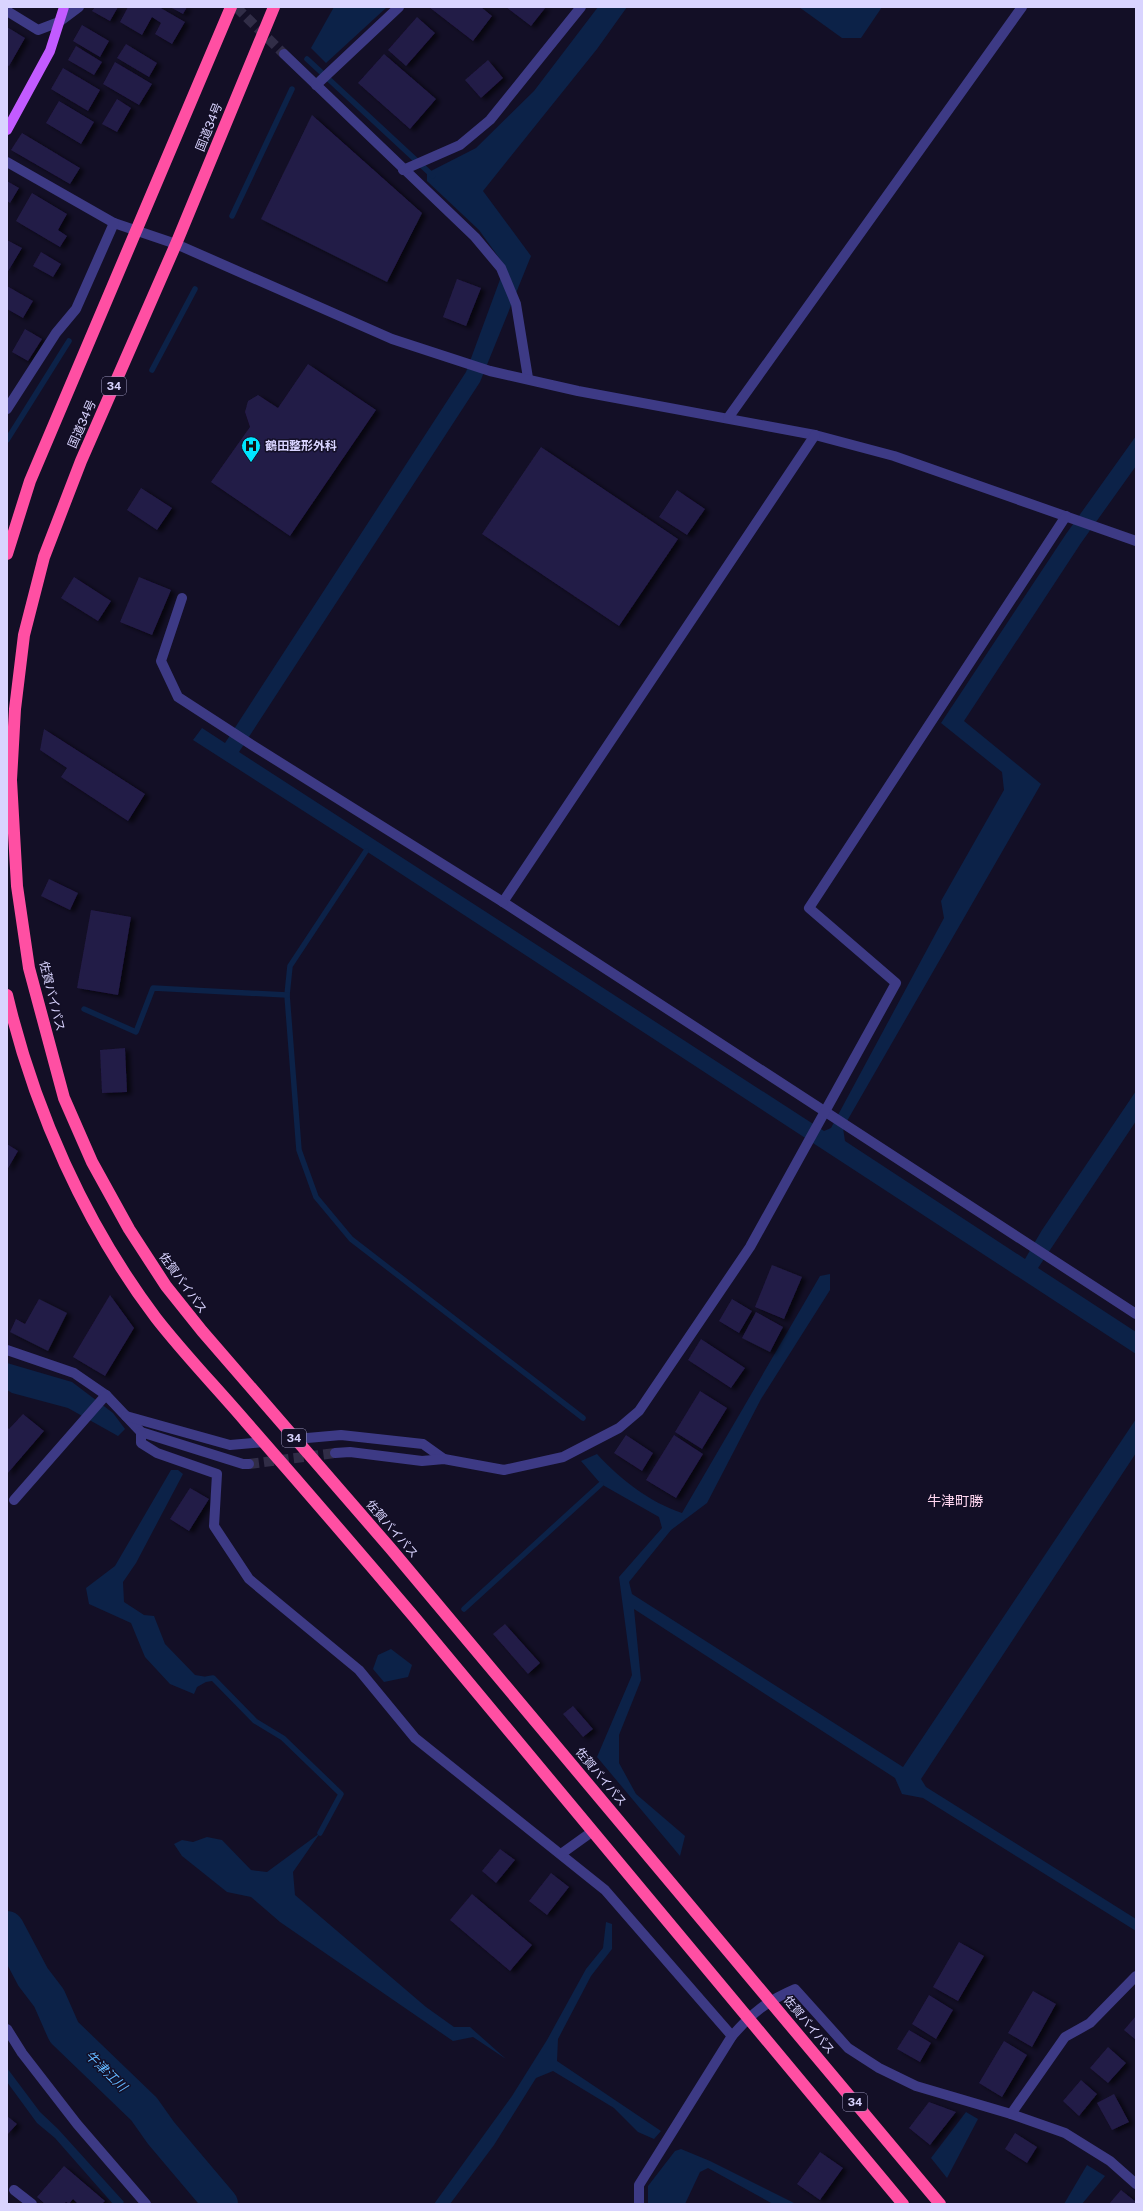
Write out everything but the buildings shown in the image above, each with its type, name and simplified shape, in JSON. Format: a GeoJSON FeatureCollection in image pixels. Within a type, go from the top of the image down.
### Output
{"type":"FeatureCollection","features":[{"type":"Feature","properties":{"kind":"highway"},"geometry":{"type":"LineString","coordinates":[[7,554],[30,481],[231,7]]}},
{"type":"Feature","properties":{"kind":"highway","name":"国道34号"},"geometry":{"type":"LineString","coordinates":[[9,780],[15,709],[24,635],[44,558],[81,461],[176,244],[274,7]]}},
{"type":"Feature","properties":{"kind":"highway","name":"佐賀バイパス"},"geometry":{"type":"LineString","coordinates":[[9,780],[17,886],[30,968],[64,1098],[92,1162],[129,1229],[166,1286],[391,1549],[940,2204]]}},
{"type":"Feature","properties":{"kind":"highway","name":"34"},"geometry":{"type":"LineString","coordinates":[[7,995],[31,1078],[57,1142],[92,1216],[119,1264],[157,1319],[379,1576],[749,2016],[903,2204]]}},
{"type":"Feature","properties":{"kind":"main road"},"geometry":{"type":"LineString","coordinates":[[7,130],[11,115],[50,52],[58,22],[64,7]]}},
{"type":"Feature","properties":{"kind":"street"},"geometry":{"type":"LineString","coordinates":[[7,11],[38,30],[58,22],[79,7]]}},
{"type":"Feature","properties":{"kind":"street"},"geometry":{"type":"LineString","coordinates":[[316,85],[399,7]]}},
{"type":"Feature","properties":{"kind":"street"},"geometry":{"type":"LineString","coordinates":[[403,170],[460,145],[490,120],[581,7]]}},
{"type":"Feature","properties":{"kind":"street"},"geometry":{"type":"LineString","coordinates":[[728,418],[1022,7]]}},
{"type":"Feature","properties":{"kind":"street"},"geometry":{"type":"LineString","coordinates":[[284,54],[475,238],[501,268],[516,304],[528,378]]}},
{"type":"Feature","properties":{"kind":"street"},"geometry":{"type":"LineString","coordinates":[[7,162],[114,223],[136,229],[176,244],[392,339],[490,371],[528,378],[578,391],[815,435],[894,456],[1136,541]]}},
{"type":"Feature","properties":{"kind":"street"},"geometry":{"type":"LineString","coordinates":[[7,409],[56,333],[76,309],[114,223]]}},
{"type":"Feature","properties":{"kind":"street"},"geometry":{"type":"LineString","coordinates":[[503,902],[815,435]]}},
{"type":"Feature","properties":{"kind":"street"},"geometry":{"type":"LineString","coordinates":[[335,1453],[350,1452],[422,1461],[444,1459],[504,1470],[563,1457],[619,1428],[639,1411],[750,1247],[896,983],[809,908],[1066,516]]}},
{"type":"Feature","properties":{"kind":"street"},"geometry":{"type":"LineString","coordinates":[[182,598],[161,661],[178,697],[503,902],[1136,1314]]}},
{"type":"Feature","properties":{"kind":"street"},"geometry":{"type":"LineString","coordinates":[[7,1350],[74,1373],[106,1395],[141,1432],[243,1464],[249,1464]]}},
{"type":"Feature","properties":{"kind":"street"},"geometry":{"type":"LineString","coordinates":[[14,1500],[106,1395]]}},
{"type":"Feature","properties":{"kind":"street"},"geometry":{"type":"LineString","coordinates":[[126,1416],[230,1445],[264,1442]]}},
{"type":"Feature","properties":{"kind":"street"},"geometry":{"type":"LineString","coordinates":[[141,1432],[141,1443],[157,1453],[217,1474],[214,1526],[249,1579],[359,1670],[415,1738],[605,1890],[732,2036]]}},
{"type":"Feature","properties":{"kind":"street"},"geometry":{"type":"LineString","coordinates":[[296,1439],[341,1435],[423,1444],[444,1459]]}},
{"type":"Feature","properties":{"kind":"street"},"geometry":{"type":"LineString","coordinates":[[561,1854],[592,1831]]}},
{"type":"Feature","properties":{"kind":"street"},"geometry":{"type":"LineString","coordinates":[[1011,2114],[1065,2037],[1090,2023],[1136,1976]]}},
{"type":"Feature","properties":{"kind":"street"},"geometry":{"type":"LineString","coordinates":[[639,2204],[639,2185],[668,2142],[732,2036],[749,2016],[770,2000],[795,1989],[848,2048],[879,2068],[916,2086],[1011,2114],[1065,2133],[1110,2161],[1136,2184]]}},
{"type":"Feature","properties":{"kind":"street"},"geometry":{"type":"LineString","coordinates":[[7,2029],[22,2053],[77,2124],[142,2202]]}},
{"type":"Feature","properties":{"kind":"street"},"geometry":{"type":"LineString","coordinates":[[14,2190],[32,2204]]}},
{"type":"Feature","properties":{"kind":"water"},"geometry":{"type":"Polygon","coordinates":[[[334,7],[387,7],[326,63],[311,48],[334,7]]]}},
{"type":"Feature","properties":{"kind":"water"},"geometry":{"type":"Polygon","coordinates":[[[598,7],[627,7],[597,49],[483,191],[531,256],[480,382],[239,752],[824,1131],[831,1128],[944,918],[941,901],[1004,790],[1002,772],[941,723],[1066,534],[1136,436],[1136,466],[1081,543],[964,721],[1041,784],[843,1128],[845,1141],[1025,1259],[1042,1230],[1136,1091],[1136,1121],[1038,1268],[1136,1332],[1136,1354],[366,851],[193,740],[202,728],[225,743],[466,372],[505,266],[479,230],[427,181],[427,173],[476,148],[534,91],[598,7]]]}},
{"type":"Feature","properties":{"kind":"water"},"geometry":{"type":"Polygon","coordinates":[[[799,7],[882,7],[861,38],[842,38],[799,7]]]}},
{"type":"Feature","properties":{"kind":"water"},"geometry":{"type":"Polygon","coordinates":[[[830,1274],[830,1290],[761,1399],[707,1503],[671,1530],[629,1582],[632,1594],[903,1767],[1136,1419],[1136,1453],[921,1779],[926,1787],[1136,1919],[1136,1931],[923,1798],[902,1794],[895,1778],[634,1609],[641,1680],[619,1735],[619,1763],[636,1794],[685,1836],[680,1856],[597,1757],[632,1675],[619,1577],[662,1528],[659,1517],[601,1484],[581,1461],[597,1454],[625,1481],[636,1489],[658,1503],[682,1513],[820,1276],[830,1274]]]}},
{"type":"Feature","properties":{"kind":"water"},"geometry":{"type":"Polygon","coordinates":[[[7,1363],[72,1382],[113,1413],[125,1429],[118,1436],[68,1408],[12,1393],[7,1390],[7,1363]]]}},
{"type":"Feature","properties":{"kind":"water"},"geometry":{"type":"Polygon","coordinates":[[[171,1470],[178,1470],[183,1474],[136,1563],[123,1582],[124,1602],[144,1615],[154,1616],[165,1644],[195,1675],[213,1678],[197,1687],[194,1694],[170,1684],[145,1657],[131,1623],[89,1604],[86,1588],[115,1566],[171,1470]]]}},
{"type":"Feature","properties":{"kind":"water"},"geometry":{"type":"Polygon","coordinates":[[[391,1649],[412,1665],[408,1677],[384,1682],[373,1669],[378,1655],[391,1649]]]}},
{"type":"Feature","properties":{"kind":"water"},"geometry":{"type":"Polygon","coordinates":[[[320,1833],[293,1872],[295,1895],[426,2007],[454,2027],[470,2027],[506,2059],[473,2037],[453,2041],[280,1922],[251,1897],[227,1892],[182,1856],[174,1844],[182,1840],[193,1842],[207,1837],[222,1840],[251,1870],[267,1872],[320,1833]]]}},
{"type":"Feature","properties":{"kind":"water"},"geometry":{"type":"Polygon","coordinates":[[[606,1922],[612,1924],[612,1949],[591,1976],[558,2039],[557,2061],[661,2131],[654,2139],[638,2132],[614,2108],[553,2071],[536,2078],[494,2145],[450,2204],[434,2204],[512,2096],[547,2040],[586,1969],[603,1948],[606,1922]]]}},
{"type":"Feature","properties":{"kind":"water"},"geometry":{"type":"Polygon","coordinates":[[[7,2068],[40,2112],[58,2129],[124,2202],[122,2204],[113,2204],[55,2138],[37,2123],[7,2082],[7,2068]]]}},
{"type":"Feature","properties":{"kind":"water"},"geometry":{"type":"Polygon","coordinates":[[[966,2112],[978,2119],[947,2178],[931,2158],[966,2112]]]}},
{"type":"Feature","properties":{"kind":"water"},"geometry":{"type":"Polygon","coordinates":[[[681,2149],[710,2161],[796,2204],[773,2204],[708,2168],[700,2172],[685,2204],[648,2204],[648,2186],[675,2151],[681,2149]]]}},
{"type":"Feature","properties":{"kind":"water"},"geometry":{"type":"Polygon","coordinates":[[[1087,2165],[1105,2176],[1082,2204],[1064,2204],[1087,2165]]]}},
{"type":"Feature","properties":{"kind":"waterway"},"geometry":{"type":"LineString","coordinates":[[307,59],[433,176]]}},
{"type":"Feature","properties":{"kind":"waterway"},"geometry":{"type":"LineString","coordinates":[[232,216],[292,89]]}},
{"type":"Feature","properties":{"kind":"waterway"},"geometry":{"type":"LineString","coordinates":[[152,370],[195,289]]}},
{"type":"Feature","properties":{"kind":"waterway"},"geometry":{"type":"LineString","coordinates":[[7,440],[69,341]]}},
{"type":"Feature","properties":{"kind":"waterway"},"geometry":{"type":"LineString","coordinates":[[366,851],[290,966],[287,995],[299,1150],[316,1197],[351,1239],[583,1418]]}},
{"type":"Feature","properties":{"kind":"waterway"},"geometry":{"type":"LineString","coordinates":[[84,1009],[136,1032],[153,988],[287,995]]}},
{"type":"Feature","properties":{"kind":"waterway"},"geometry":{"type":"LineString","coordinates":[[464,1609],[601,1484]]}},
{"type":"Feature","properties":{"kind":"waterway"},"geometry":{"type":"LineString","coordinates":[[207,1679],[213,1678],[255,1721],[283,1738],[341,1794],[320,1833]]}},
{"type":"Feature","properties":{"kind":"waterway","name":"牛津江川"},"geometry":{"type":"LineString","coordinates":[[7,1928],[33,1977],[49,1998],[64,2032],[144,2109],[161,2133],[221,2204]]}},
{"type":"Feature","properties":{"kind":"tunnel"},"geometry":{"type":"LineString","coordinates":[[236,7],[284,54]]}},
{"type":"Feature","properties":{"kind":"tunnel"},"geometry":{"type":"LineString","coordinates":[[249,1464],[335,1453]]}},
{"type":"Feature","properties":{"kind":"place","name":"鶴田整形外科"},"geometry":{"type":"Point","coordinates":[251,463]}},
{"type":"Feature","properties":{"kind":"district","name":"牛津町勝"},"geometry":{"type":"Point","coordinates":[955,1501]}}]}
